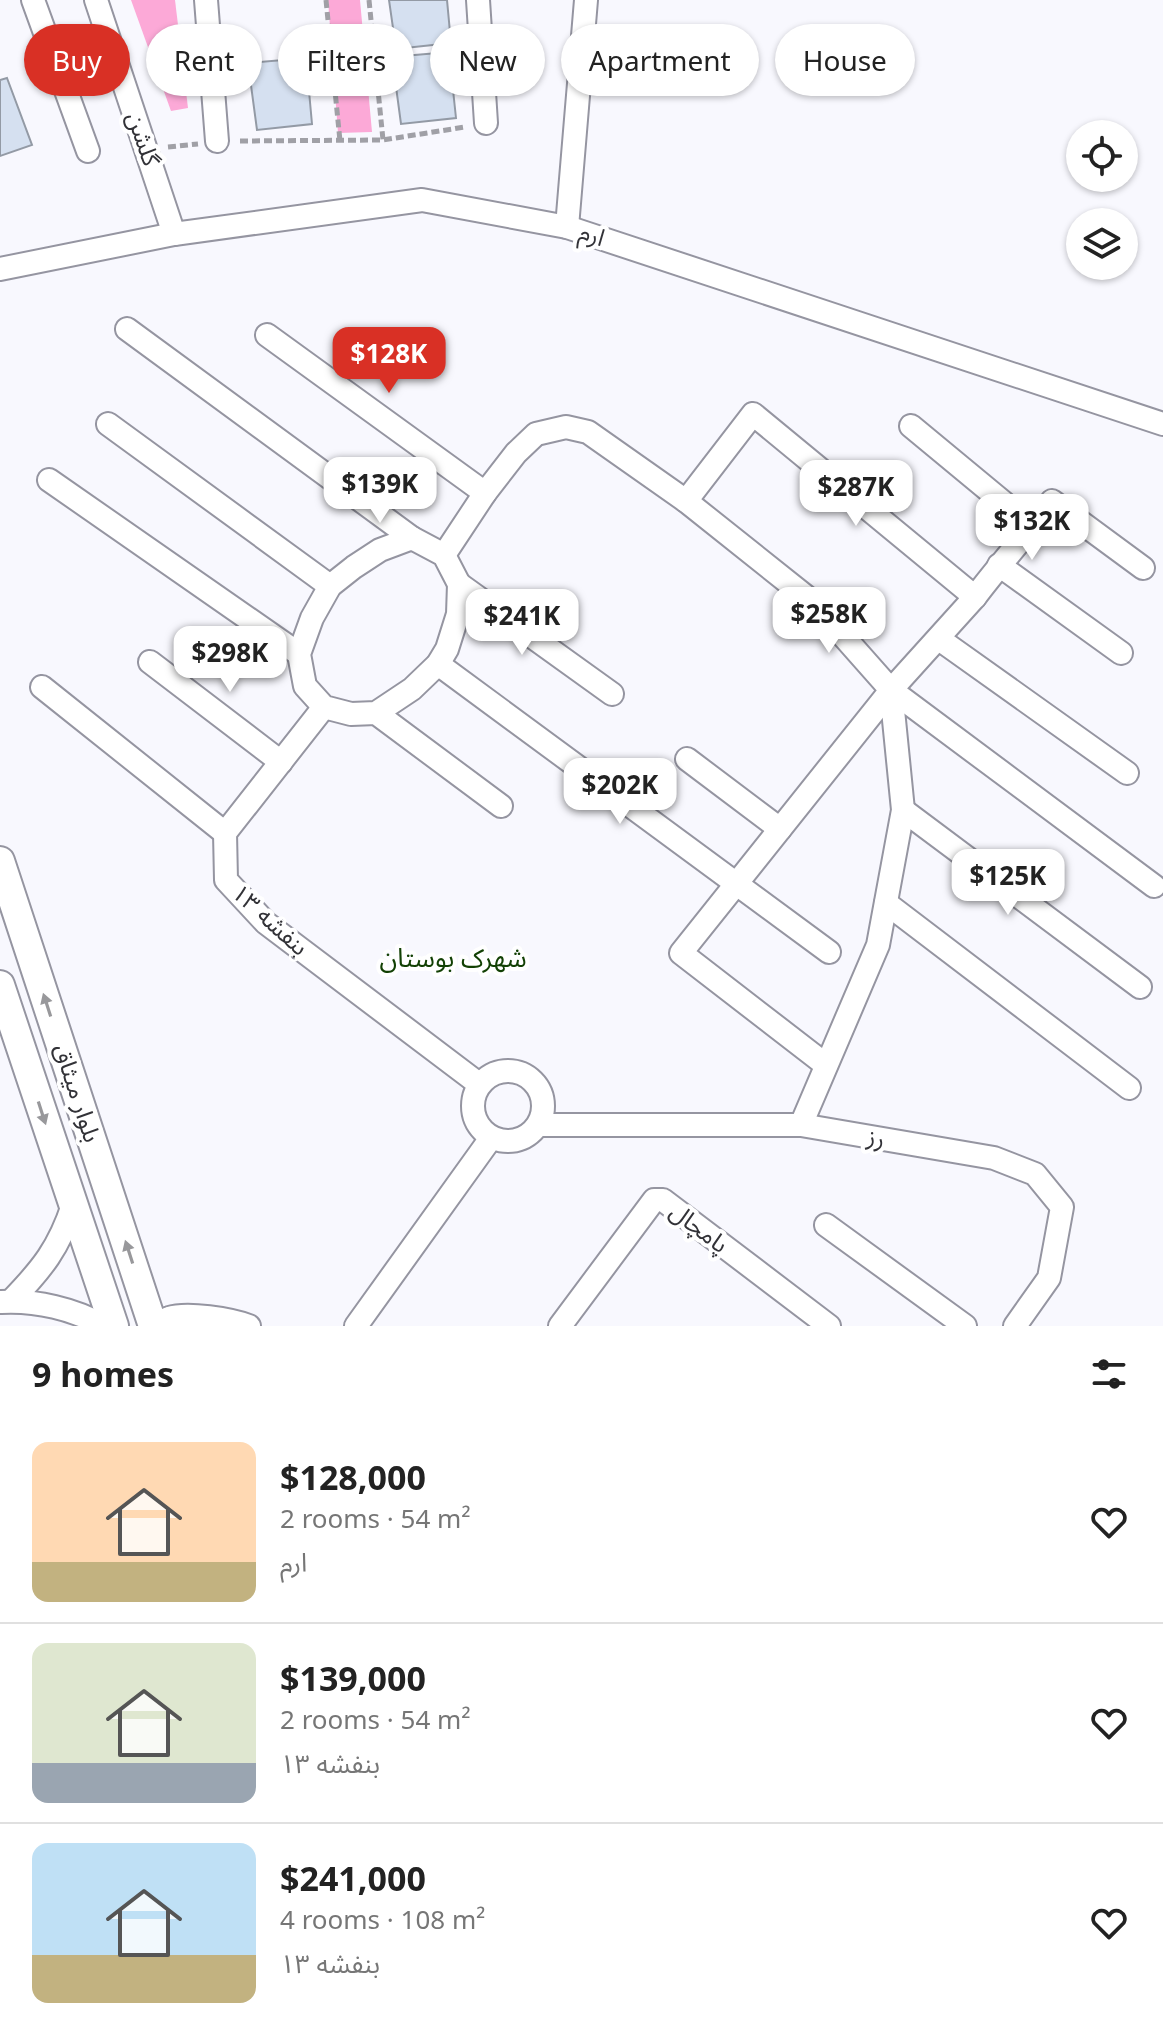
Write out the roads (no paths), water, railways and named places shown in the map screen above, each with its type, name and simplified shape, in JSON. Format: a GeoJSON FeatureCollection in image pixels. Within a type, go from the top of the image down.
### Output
{"type":"FeatureCollection","features":[{"type":"Feature","properties":{"kind":"street"},"geometry":{"type":"LineString","coordinates":[[33,0],[88,151]]}},
{"type":"Feature","properties":{"kind":"street","name":"گلشن"},"geometry":{"type":"LineString","coordinates":[[96,0],[174,234]]}},
{"type":"Feature","properties":{"kind":"street"},"geometry":{"type":"LineString","coordinates":[[206,0],[217,141]]}},
{"type":"Feature","properties":{"kind":"street"},"geometry":{"type":"LineString","coordinates":[[478,0],[486,123]]}},
{"type":"Feature","properties":{"kind":"street"},"geometry":{"type":"LineString","coordinates":[[567,227],[586,0]]}},
{"type":"Feature","properties":{"kind":"street","name":"ارم"},"geometry":{"type":"LineString","coordinates":[[0,269],[174,234],[422,200],[567,227],[1163,424]]}},
{"type":"Feature","properties":{"kind":"street"},"geometry":{"type":"LineString","coordinates":[[127,329],[412,538],[444,555],[459,584],[612,694]]}},
{"type":"Feature","properties":{"kind":"street"},"geometry":{"type":"LineString","coordinates":[[267,335],[485,493]]}},
{"type":"Feature","properties":{"kind":"street"},"geometry":{"type":"LineString","coordinates":[[686,501],[753,414],[975,597]]}},
{"type":"Feature","properties":{"kind":"street"},"geometry":{"type":"LineString","coordinates":[[108,424],[330,586]]}},
{"type":"Feature","properties":{"kind":"street"},"geometry":{"type":"LineString","coordinates":[[911,426],[1033,527]]}},
{"type":"Feature","properties":{"kind":"street"},"geometry":{"type":"LineString","coordinates":[[444,555],[485,493],[516,453],[536,434],[566,427],[588,432],[686,501],[814,603],[891,690],[1154,886]]}},
{"type":"Feature","properties":{"kind":"street"},"geometry":{"type":"LineString","coordinates":[[49,480],[299,654]]}},
{"type":"Feature","properties":{"kind":"street"},"geometry":{"type":"LineString","coordinates":[[826,1065],[681,953],[891,690],[975,597],[1052,501],[1143,568]]}},
{"type":"Feature","properties":{"kind":"street"},"geometry":{"type":"LineString","coordinates":[[412,538],[380,550],[330,586],[312,618],[299,654],[305,686],[324,707],[351,714],[376,713],[412,689],[438,664],[447,649],[458,614],[459,584]]}},
{"type":"Feature","properties":{"kind":"street"},"geometry":{"type":"LineString","coordinates":[[999,565],[1121,653]]}},
{"type":"Feature","properties":{"kind":"street"},"geometry":{"type":"LineString","coordinates":[[939,639],[1127,773]]}},
{"type":"Feature","properties":{"kind":"street"},"geometry":{"type":"LineString","coordinates":[[150,662],[281,762]]}},
{"type":"Feature","properties":{"kind":"street"},"geometry":{"type":"LineString","coordinates":[[438,664],[829,952]]}},
{"type":"Feature","properties":{"kind":"street"},"geometry":{"type":"LineString","coordinates":[[42,687],[225,833],[324,707]]}},
{"type":"Feature","properties":{"kind":"street"},"geometry":{"type":"LineString","coordinates":[[801,1125],[878,945],[903,810],[891,690]]}},
{"type":"Feature","properties":{"kind":"street"},"geometry":{"type":"LineString","coordinates":[[376,713],[501,806]]}},
{"type":"Feature","properties":{"kind":"street"},"geometry":{"type":"LineString","coordinates":[[687,759],[780,829]]}},
{"type":"Feature","properties":{"kind":"street"},"geometry":{"type":"LineString","coordinates":[[903,810],[1140,987]]}},
{"type":"Feature","properties":{"kind":"street","name":"بنفشه ۱۳"},"geometry":{"type":"LineString","coordinates":[[225,833],[226,880],[266,923],[479,1084]]}},
{"type":"Feature","properties":{"kind":"street","name":"بلوار میثاق"},"geometry":{"type":"LineString","coordinates":[[0,861],[156,1326]]}},
{"type":"Feature","properties":{"kind":"street"},"geometry":{"type":"LineString","coordinates":[[886,903],[1129,1088]]}},
{"type":"Feature","properties":{"kind":"street","name":"بلوار میثاق"},"geometry":{"type":"LineString","coordinates":[[0,985],[114,1326]]}},
{"type":"Feature","properties":{"kind":"street"},"geometry":{"type":"LineString","coordinates":[[496,1071],[518,1071],[536,1084],[544,1104],[539,1125],[524,1139],[504,1142],[491,1138],[475,1120],[472,1101],[479,1084],[496,1071]]}},
{"type":"Feature","properties":{"kind":"street","name":"رز"},"geometry":{"type":"LineString","coordinates":[[539,1125],[801,1125],[994,1158],[1035,1174],[1062,1207],[1049,1278],[1015,1326]]}},
{"type":"Feature","properties":{"kind":"street"},"geometry":{"type":"LineString","coordinates":[[356,1326],[491,1138]]}},
{"type":"Feature","properties":{"kind":"street","name":"پامچال"},"geometry":{"type":"LineString","coordinates":[[560,1326],[654,1200],[663,1200],[829,1326]]}},
{"type":"Feature","properties":{"kind":"street"},"geometry":{"type":"LineString","coordinates":[[6,1302],[56,1247],[73,1205]]}},
{"type":"Feature","properties":{"kind":"street"},"geometry":{"type":"LineString","coordinates":[[826,1225],[965,1326]]}},
{"type":"Feature","properties":{"kind":"street"},"geometry":{"type":"LineString","coordinates":[[6,1302],[70,1311],[104,1326]]}},
{"type":"Feature","properties":{"kind":"street"},"geometry":{"type":"LineString","coordinates":[[156,1326],[167,1318],[182,1316],[215,1318],[249,1326]]}},
{"type":"Feature","properties":{"kind":"district","name":"شهرک بوستان"},"geometry":{"type":"Point","coordinates":[453,958]}}]}
